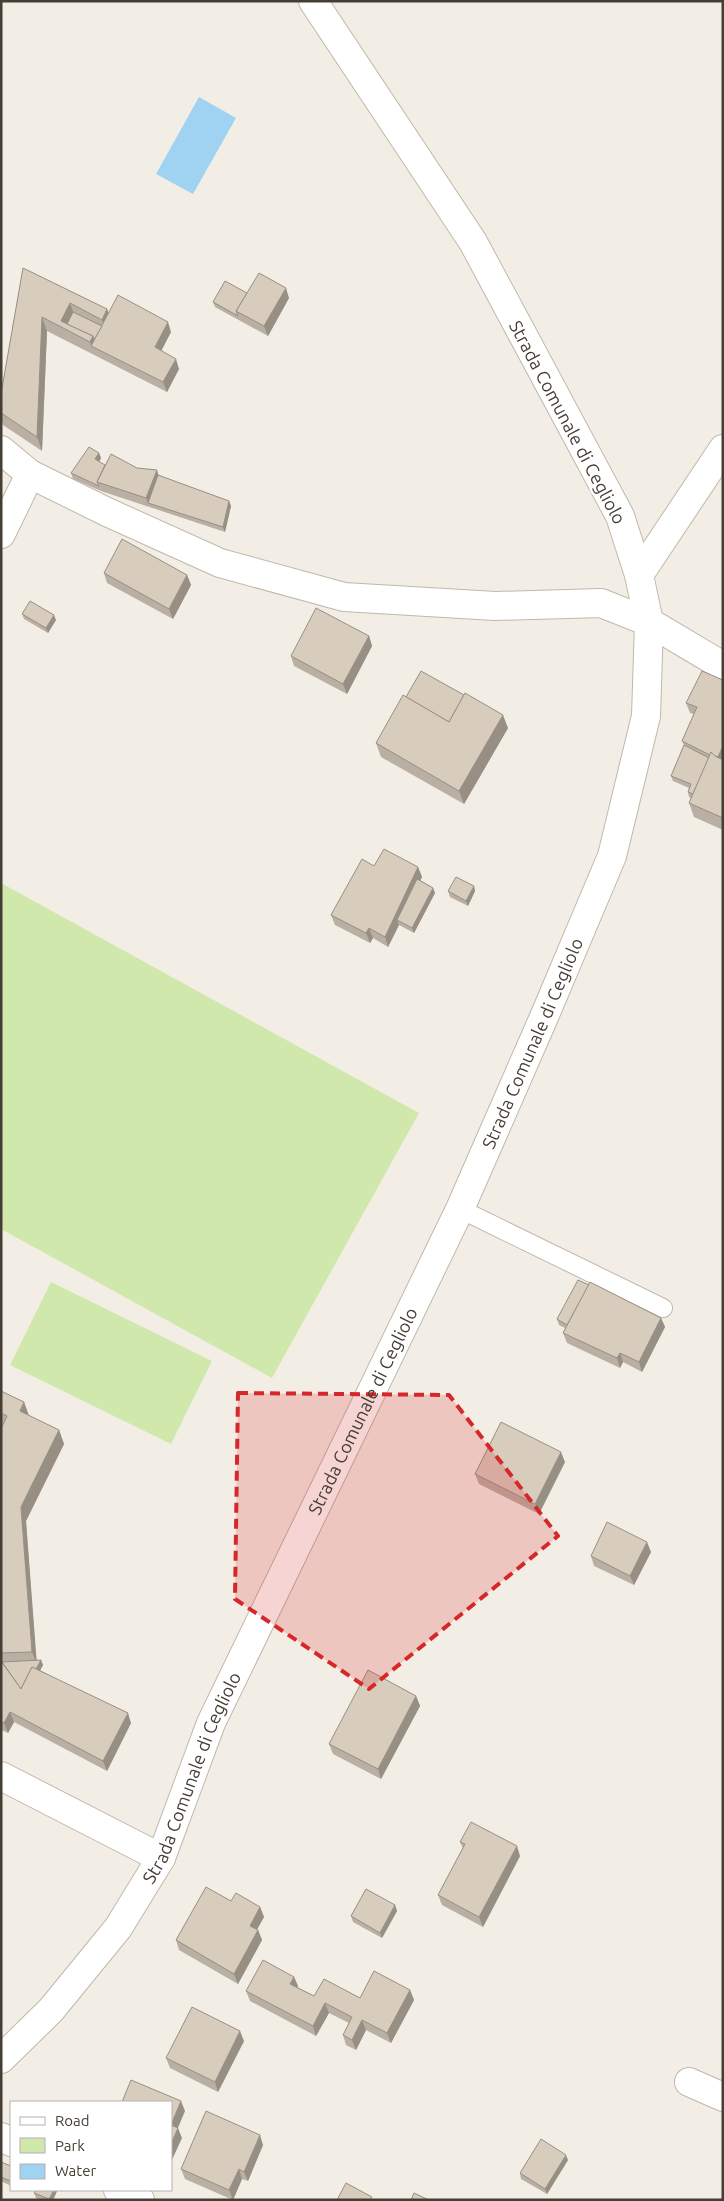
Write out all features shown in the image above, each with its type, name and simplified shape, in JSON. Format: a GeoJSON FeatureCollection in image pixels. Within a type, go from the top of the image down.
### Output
{"type":"FeatureCollection","features":[{"type":"Feature","properties":{"kind":"street","name":"Strada Comunale di Cegliolo"},"geometry":{"type":"LineString","coordinates":[[1,2059],[51,2010],[118,1928],[161,1858],[211,1723],[460,1209],[612,856],[646,716],[648,622],[639,575],[620,516],[473,242],[313,1]]}},
{"type":"Feature","properties":{"kind":"street"},"geometry":{"type":"LineString","coordinates":[[639,575],[723,449]]}},
{"type":"Feature","properties":{"kind":"street"},"geometry":{"type":"LineString","coordinates":[[1,450],[30,474],[106,512],[220,563],[344,597],[495,606],[601,603],[648,622],[723,666]]}},
{"type":"Feature","properties":{"kind":"street"},"geometry":{"type":"LineString","coordinates":[[1,534],[30,474]]}},
{"type":"Feature","properties":{"kind":"street"},"geometry":{"type":"LineString","coordinates":[[1,1776],[161,1858]]}},
{"type":"Feature","properties":{"kind":"street"},"geometry":{"type":"LineString","coordinates":[[690,2082],[723,2097]]}},
{"type":"Feature","properties":{"kind":"street"},"geometry":{"type":"LineString","coordinates":[[120,2191],[140,2200]]}},
{"type":"Feature","properties":{"kind":"lane"},"geometry":{"type":"LineString","coordinates":[[460,1209],[663,1308]]}},
{"type":"Feature","properties":{"kind":"highlighted area"},"geometry":{"type":"Polygon","coordinates":[[[238,1393],[449,1395],[558,1536],[369,1689],[235,1599],[238,1393]]]}},
{"type":"Feature","properties":{"kind":"green space"},"geometry":{"type":"Polygon","coordinates":[[[1,883],[419,1113],[272,1378],[1,1229],[1,883]]]}},
{"type":"Feature","properties":{"kind":"green space"},"geometry":{"type":"Polygon","coordinates":[[[51,1282],[212,1361],[171,1444],[10,1365],[51,1282]]]}},
{"type":"Feature","properties":{"kind":"water"},"geometry":{"type":"Polygon","coordinates":[[[199,97],[236,118],[193,194],[156,174],[199,97]]]}},
{"type":"Feature","properties":{"kind":"building"},"geometry":{"type":"Polygon","coordinates":[[[23,268],[107,309],[102,320],[70,303],[61,321],[93,336],[90,342],[42,317],[37,437],[1,413],[1,394],[23,268]]]}},
{"type":"Feature","properties":{"kind":"building"},"geometry":{"type":"Polygon","coordinates":[[[259,273],[286,288],[264,326],[236,311],[259,273]]]}},
{"type":"Feature","properties":{"kind":"building"},"geometry":{"type":"Polygon","coordinates":[[[225,281],[247,293],[236,311],[238,316],[213,302],[225,281]]]}},
{"type":"Feature","properties":{"kind":"building"},"geometry":{"type":"Polygon","coordinates":[[[118,295],[168,322],[155,347],[176,359],[163,382],[91,346],[118,295]]]}},
{"type":"Feature","properties":{"kind":"building"},"geometry":{"type":"Polygon","coordinates":[[[73,312],[102,326],[94,340],[93,336],[67,324],[73,312]]]}},
{"type":"Feature","properties":{"kind":"building"},"geometry":{"type":"Polygon","coordinates":[[[89,447],[99,453],[95,459],[105,465],[97,482],[99,486],[71,473],[89,447]]]}},
{"type":"Feature","properties":{"kind":"building"},"geometry":{"type":"Polygon","coordinates":[[[111,454],[137,468],[157,470],[146,498],[97,482],[111,454]]]}},
{"type":"Feature","properties":{"kind":"building"},"geometry":{"type":"Polygon","coordinates":[[[158,475],[229,501],[223,527],[148,503],[158,475]]]}},
{"type":"Feature","properties":{"kind":"building"},"geometry":{"type":"Polygon","coordinates":[[[122,539],[187,575],[169,609],[104,573],[122,539]]]}},
{"type":"Feature","properties":{"kind":"building"},"geometry":{"type":"Polygon","coordinates":[[[30,601],[54,615],[46,628],[22,614],[30,601]]]}},
{"type":"Feature","properties":{"kind":"building"},"geometry":{"type":"Polygon","coordinates":[[[316,608],[369,636],[343,684],[291,656],[316,608]]]}},
{"type":"Feature","properties":{"kind":"building"},"geometry":{"type":"Polygon","coordinates":[[[421,671],[464,695],[449,722],[406,697],[421,671]]]}},
{"type":"Feature","properties":{"kind":"building"},"geometry":{"type":"Polygon","coordinates":[[[702,671],[723,680],[723,746],[718,757],[711,752],[710,755],[682,741],[697,707],[686,703],[702,671]]]}},
{"type":"Feature","properties":{"kind":"building"},"geometry":{"type":"Polygon","coordinates":[[[465,693],[503,715],[459,791],[376,743],[403,695],[449,722],[465,693]]]}},
{"type":"Feature","properties":{"kind":"building"},"geometry":{"type":"Polygon","coordinates":[[[684,745],[709,758],[693,794],[688,792],[691,784],[671,776],[684,745]]]}},
{"type":"Feature","properties":{"kind":"building"},"geometry":{"type":"Polygon","coordinates":[[[711,752],[723,760],[723,818],[689,803],[711,752]]]}},
{"type":"Feature","properties":{"kind":"building"},"geometry":{"type":"Polygon","coordinates":[[[384,849],[418,867],[385,937],[369,928],[366,933],[331,915],[362,859],[374,866],[384,849]]]}},
{"type":"Feature","properties":{"kind":"building"},"geometry":{"type":"Polygon","coordinates":[[[456,877],[474,886],[466,901],[448,891],[456,877]]]}},
{"type":"Feature","properties":{"kind":"building"},"geometry":{"type":"Polygon","coordinates":[[[417,879],[433,888],[412,928],[397,920],[417,879]]]}},
{"type":"Feature","properties":{"kind":"building"},"geometry":{"type":"Polygon","coordinates":[[[578,1280],[589,1285],[567,1325],[557,1319],[578,1280]]]}},
{"type":"Feature","properties":{"kind":"building"},"geometry":{"type":"Polygon","coordinates":[[[590,1282],[661,1318],[639,1362],[620,1353],[617,1358],[563,1333],[590,1282]]]}},
{"type":"Feature","properties":{"kind":"building"},"geometry":{"type":"Polygon","coordinates":[[[1,1391],[24,1402],[20,1411],[59,1430],[21,1507],[32,1652],[1,1653],[1,1429],[7,1416],[1,1413],[1,1391]]]}},
{"type":"Feature","properties":{"kind":"building"},"geometry":{"type":"Polygon","coordinates":[[[501,1422],[561,1452],[535,1504],[475,1474],[501,1422]]]}},
{"type":"Feature","properties":{"kind":"building"},"geometry":{"type":"Polygon","coordinates":[[[607,1522],[647,1542],[630,1576],[591,1556],[607,1522]]]}},
{"type":"Feature","properties":{"kind":"building"},"geometry":{"type":"Polygon","coordinates":[[[41,1660],[36,1669],[32,1667],[21,1689],[2,1662],[41,1660]]]}},
{"type":"Feature","properties":{"kind":"building"},"geometry":{"type":"Polygon","coordinates":[[[1,1661],[21,1689],[32,1667],[128,1713],[103,1761],[10,1712],[4,1723],[1,1722],[1,1661]]]}},
{"type":"Feature","properties":{"kind":"building"},"geometry":{"type":"Polygon","coordinates":[[[368,1670],[416,1696],[378,1769],[329,1744],[368,1670]]]}},
{"type":"Feature","properties":{"kind":"building"},"geometry":{"type":"Polygon","coordinates":[[[471,1822],[517,1846],[479,1917],[438,1895],[465,1844],[460,1842],[471,1822]]]}},
{"type":"Feature","properties":{"kind":"building"},"geometry":{"type":"Polygon","coordinates":[[[206,1887],[231,1901],[236,1893],[260,1907],[250,1926],[258,1930],[234,1974],[176,1940],[206,1887]]]}},
{"type":"Feature","properties":{"kind":"building"},"geometry":{"type":"Polygon","coordinates":[[[366,1889],[395,1905],[380,1933],[351,1916],[366,1889]]]}},
{"type":"Feature","properties":{"kind":"building"},"geometry":{"type":"Polygon","coordinates":[[[263,1960],[294,1977],[290,1984],[314,1996],[324,1979],[360,1998],[374,1971],[410,1990],[387,2033],[362,2020],[352,2040],[343,2035],[352,2017],[325,2003],[313,2026],[246,1991],[263,1960]]]}},
{"type":"Feature","properties":{"kind":"building"},"geometry":{"type":"Polygon","coordinates":[[[192,2007],[240,2031],[215,2082],[166,2058],[192,2007]]]}},
{"type":"Feature","properties":{"kind":"building"},"geometry":{"type":"Polygon","coordinates":[[[131,2080],[181,2101],[172,2123],[172,2101],[122,2101],[131,2080]]]}},
{"type":"Feature","properties":{"kind":"building"},"geometry":{"type":"Polygon","coordinates":[[[206,2111],[260,2135],[244,2172],[239,2169],[229,2190],[181,2169],[206,2111]]]}},
{"type":"Feature","properties":{"kind":"building"},"geometry":{"type":"Polygon","coordinates":[[[172,2125],[178,2128],[172,2142],[172,2125]]]}},
{"type":"Feature","properties":{"kind":"building"},"geometry":{"type":"Polygon","coordinates":[[[541,2139],[566,2155],[545,2189],[520,2173],[541,2139]]]}},
{"type":"Feature","properties":{"kind":"building"},"geometry":{"type":"Polygon","coordinates":[[[1,2162],[10,2166],[10,2181],[1,2177],[1,2162]]]}},
{"type":"Feature","properties":{"kind":"building"},"geometry":{"type":"Polygon","coordinates":[[[346,2183],[372,2197],[370,2200],[337,2200],[346,2183]]]}},
{"type":"Feature","properties":{"kind":"building"},"geometry":{"type":"Polygon","coordinates":[[[35,2191],[53,2191],[49,2199],[34,2193],[35,2191]]]}},
{"type":"Feature","properties":{"kind":"building"},"geometry":{"type":"Polygon","coordinates":[[[414,2193],[429,2200],[411,2200],[414,2193]]]}}]}
